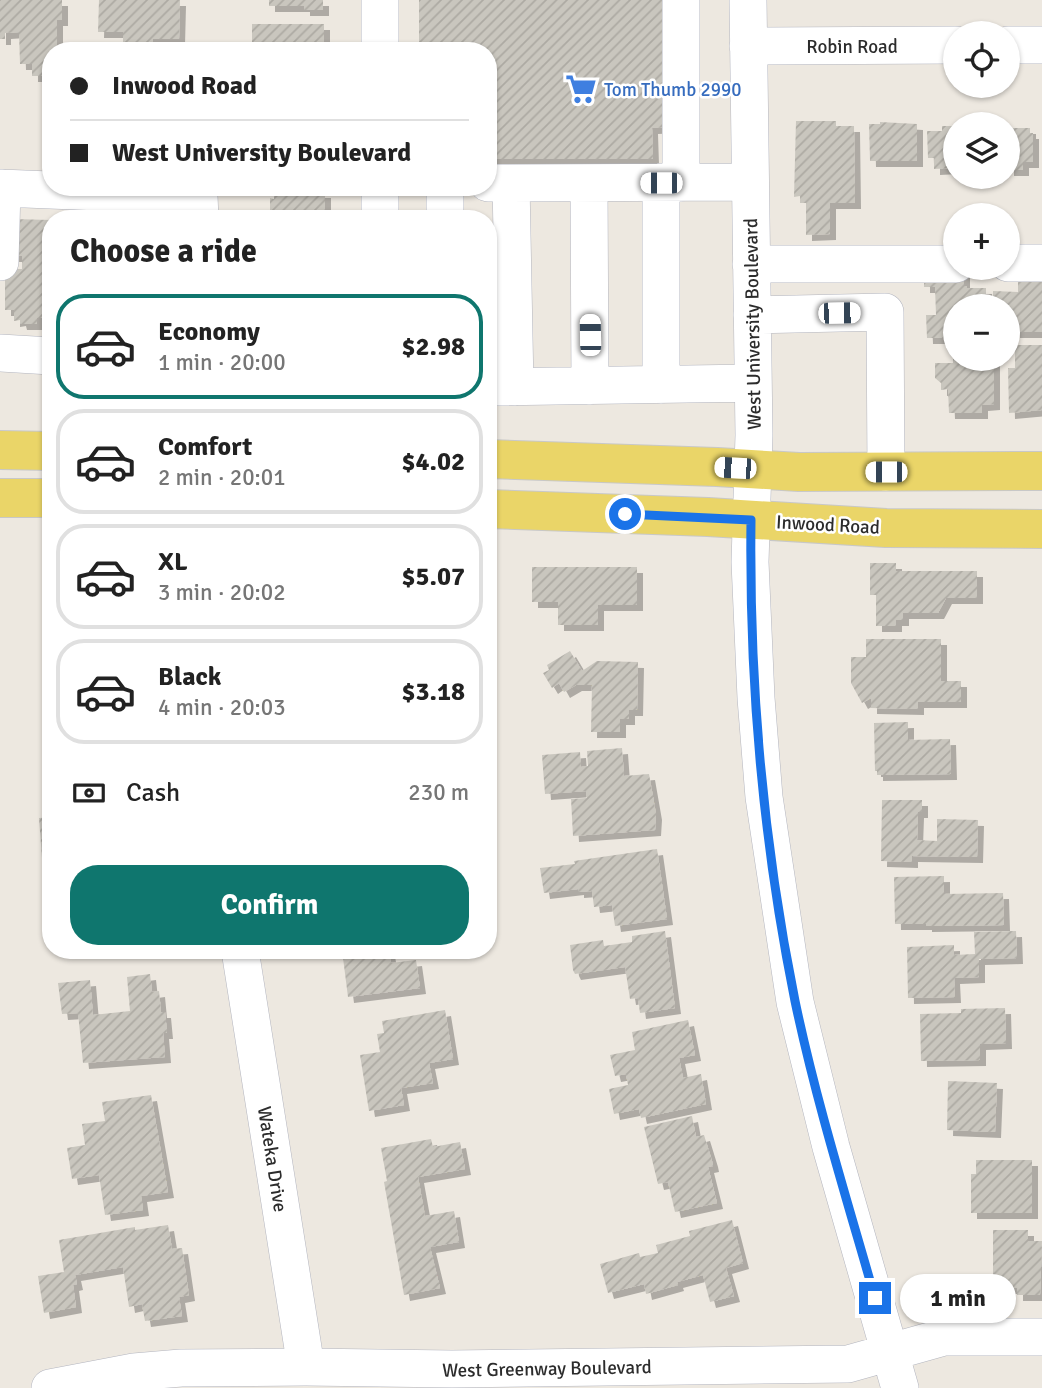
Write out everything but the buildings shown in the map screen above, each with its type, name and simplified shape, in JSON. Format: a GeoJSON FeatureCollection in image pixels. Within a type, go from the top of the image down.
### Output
{"type":"FeatureCollection","features":[{"type":"Feature","properties":{"kind":"main road"},"geometry":{"type":"LineString","coordinates":[[0,450],[42,451]]}},
{"type":"Feature","properties":{"kind":"main road"},"geometry":{"type":"LineString","coordinates":[[497,459],[799,472],[1042,471]]}},
{"type":"Feature","properties":{"kind":"main road"},"geometry":{"type":"LineString","coordinates":[[0,498],[42,498]]}},
{"type":"Feature","properties":{"kind":"main road","name":"Inwood Road"},"geometry":{"type":"LineString","coordinates":[[497,509],[886,528],[1042,529]]}},
{"type":"Feature","properties":{"kind":"street"},"geometry":{"type":"LineString","coordinates":[[380,0],[380,42]]}},
{"type":"Feature","properties":{"kind":"street"},"geometry":{"type":"LineString","coordinates":[[661,385],[681,0]]}},
{"type":"Feature","properties":{"kind":"street","name":"West University Boulevard"},"geometry":{"type":"LineString","coordinates":[[748,0],[753,644],[764,797],[795,1002],[831,1147],[900,1388]]}},
{"type":"Feature","properties":{"kind":"street","name":"Robin Road"},"geometry":{"type":"LineString","coordinates":[[748,46],[943,45]]}},
{"type":"Feature","properties":{"kind":"street"},"geometry":{"type":"LineString","coordinates":[[1020,45],[1042,45]]}},
{"type":"Feature","properties":{"kind":"street"},"geometry":{"type":"LineString","coordinates":[[750,182],[500,183],[501,387],[753,383]]}},
{"type":"Feature","properties":{"kind":"street"},"geometry":{"type":"LineString","coordinates":[[589,183],[590,386]]}},
{"type":"Feature","properties":{"kind":"street"},"geometry":{"type":"LineString","coordinates":[[0,262],[1,188],[42,190]]}},
{"type":"Feature","properties":{"kind":"street"},"geometry":{"type":"LineString","coordinates":[[177,196],[199,197],[200,210]]}},
{"type":"Feature","properties":{"kind":"street"},"geometry":{"type":"LineString","coordinates":[[1020,264],[1042,263]]}},
{"type":"Feature","properties":{"kind":"street"},"geometry":{"type":"LineString","coordinates":[[751,264],[943,264]]}},
{"type":"Feature","properties":{"kind":"street"},"geometry":{"type":"LineString","coordinates":[[752,315],[885,312],[886,472]]}},
{"type":"Feature","properties":{"kind":"street"},"geometry":{"type":"LineString","coordinates":[[0,353],[42,355]]}},
{"type":"Feature","properties":{"kind":"street","name":"Wateka Drive"},"geometry":{"type":"LineString","coordinates":[[241,959],[306,1367]]}},
{"type":"Feature","properties":{"kind":"street","name":"West Greenway Boulevard"},"geometry":{"type":"LineString","coordinates":[[50,1388],[134,1371],[306,1367],[453,1379],[848,1364],[944,1337],[1042,1337]]}},
{"type":"Feature","properties":{"kind":"place","name":"Tom Thumb 2990"},"geometry":{"type":"Point","coordinates":[581,89]}},
{"type":"Feature","properties":{"kind":"route"},"geometry":{"type":"LineString","coordinates":[[625,514],[751,520],[750,562],[756,698],[764,797],[779,905],[795,1002],[831,1147],[875,1298]]}}]}
